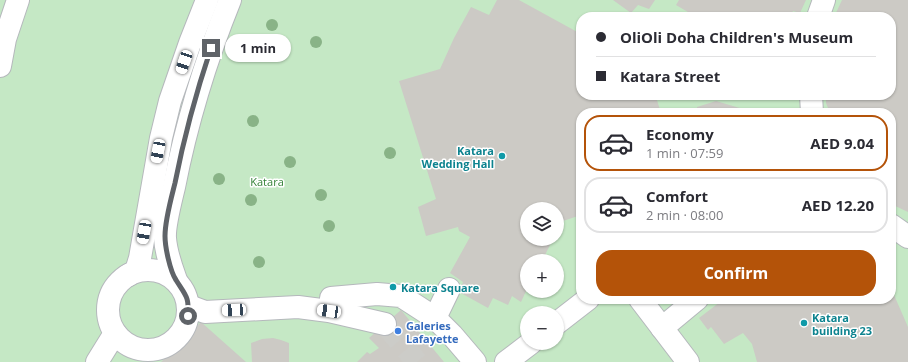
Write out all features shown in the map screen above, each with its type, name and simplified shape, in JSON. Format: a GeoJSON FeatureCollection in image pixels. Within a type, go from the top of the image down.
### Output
{"type":"FeatureCollection","features":[{"type":"Feature","properties":{"kind":"street"},"geometry":{"type":"LineString","coordinates":[[0,66],[5,39],[18,0]]}},
{"type":"Feature","properties":{"kind":"street"},"geometry":{"type":"LineString","coordinates":[[207,0],[170,101],[156,161],[140,258],[136,271],[127,276],[116,286],[110,299],[108,313],[109,320],[115,333],[136,356],[168,346],[176,340],[186,325],[189,306],[185,292],[176,280],[169,259],[165,237],[186,128],[216,33],[230,0]]}},
{"type":"Feature","properties":{"kind":"street"},"geometry":{"type":"LineString","coordinates":[[820,12],[824,0]]}},
{"type":"Feature","properties":{"kind":"street"},"geometry":{"type":"LineString","coordinates":[[896,229],[908,237]]}},
{"type":"Feature","properties":{"kind":"street"},"geometry":{"type":"LineString","coordinates":[[127,276],[135,272],[152,270],[168,275],[176,280]]}},
{"type":"Feature","properties":{"kind":"street"},"geometry":{"type":"LineString","coordinates":[[435,318],[449,289]]}},
{"type":"Feature","properties":{"kind":"street"},"geometry":{"type":"LineString","coordinates":[[331,298],[377,294],[401,296],[435,318],[475,362]]}},
{"type":"Feature","properties":{"kind":"street"},"geometry":{"type":"LineString","coordinates":[[564,318],[582,304]]}},
{"type":"Feature","properties":{"kind":"street"},"geometry":{"type":"LineString","coordinates":[[644,304],[688,362]]}},
{"type":"Feature","properties":{"kind":"street"},"geometry":{"type":"LineString","coordinates":[[662,328],[691,304]]}},
{"type":"Feature","properties":{"kind":"street"},"geometry":{"type":"LineString","coordinates":[[189,306],[205,312],[298,307],[329,311],[385,324]]}},
{"type":"Feature","properties":{"kind":"street"},"geometry":{"type":"LineString","coordinates":[[97,362],[115,333]]}},
{"type":"Feature","properties":{"kind":"street"},"geometry":{"type":"LineString","coordinates":[[506,362],[522,350]]}},
{"type":"Feature","properties":{"kind":"green space","name":"Katara"},"geometry":{"type":"Polygon","coordinates":[[[0,0],[908,0],[908,362],[0,362],[0,0]]]}},
{"type":"Feature","properties":{"kind":"building","name":"Katara Wedding Hall"},"geometry":{"type":"Polygon","coordinates":[[[497,0],[519,0],[576,31],[576,100],[657,100],[659,108],[576,108],[576,217],[564,221],[564,202],[520,202],[520,246],[550,246],[546,254],[520,254],[520,298],[523,298],[521,302],[512,296],[508,305],[493,298],[488,308],[459,292],[463,282],[450,273],[470,237],[459,231],[458,227],[426,236],[418,207],[436,199],[399,81],[440,69],[454,38],[471,7],[489,15],[497,0]]]}},
{"type":"Feature","properties":{"kind":"building"},"geometry":{"type":"Polygon","coordinates":[[[613,0],[655,0],[649,9],[638,5],[632,12],[630,12],[613,0]]]}},
{"type":"Feature","properties":{"kind":"building"},"geometry":{"type":"Polygon","coordinates":[[[679,0],[806,0],[800,12],[688,12],[676,5],[679,0]]]}},
{"type":"Feature","properties":{"kind":"building"},"geometry":{"type":"Polygon","coordinates":[[[842,0],[908,0],[908,212],[896,206],[896,108],[828,108],[826,103],[826,100],[896,100],[896,12],[836,12],[842,0]]]}},
{"type":"Feature","properties":{"kind":"building"},"geometry":{"type":"Polygon","coordinates":[[[716,101],[740,108],[697,108],[716,101]]]}},
{"type":"Feature","properties":{"kind":"building","name":"Katara building 23"},"geometry":{"type":"Polygon","coordinates":[[[896,299],[908,327],[908,362],[757,362],[752,344],[743,333],[724,344],[711,327],[708,330],[699,318],[717,304],[896,304],[896,299]]]}},
{"type":"Feature","properties":{"kind":"building","name":"Galeries Lafayette"},"geometry":{"type":"Polygon","coordinates":[[[401,310],[444,362],[357,362],[367,352],[370,354],[379,348],[369,338],[401,310]]]}},
{"type":"Feature","properties":{"kind":"building"},"geometry":{"type":"Polygon","coordinates":[[[201,322],[246,362],[161,362],[201,322]]]}},
{"type":"Feature","properties":{"kind":"building"},"geometry":{"type":"Polygon","coordinates":[[[273,338],[289,343],[289,362],[252,362],[251,343],[262,339],[273,338]]]}},
{"type":"Feature","properties":{"kind":"tunnel"},"geometry":{"type":"LineString","coordinates":[[385,324],[417,362]]}},
{"type":"Feature","properties":{"kind":"place","name":"Katara Wedding Hall"},"geometry":{"type":"Point","coordinates":[502,156]}},
{"type":"Feature","properties":{"kind":"place","name":"Katara Square"},"geometry":{"type":"Point","coordinates":[393,287]}},
{"type":"Feature","properties":{"kind":"place","name":"Katara building 23"},"geometry":{"type":"Point","coordinates":[804,323]}},
{"type":"Feature","properties":{"kind":"place","name":"Galeries Lafayette"},"geometry":{"type":"Point","coordinates":[398,331]}},
{"type":"Feature","properties":{"kind":"route"},"geometry":{"type":"LineString","coordinates":[[188,316],[188,299],[185,292],[176,280],[169,259],[165,237],[186,128],[211,48]]}}]}
